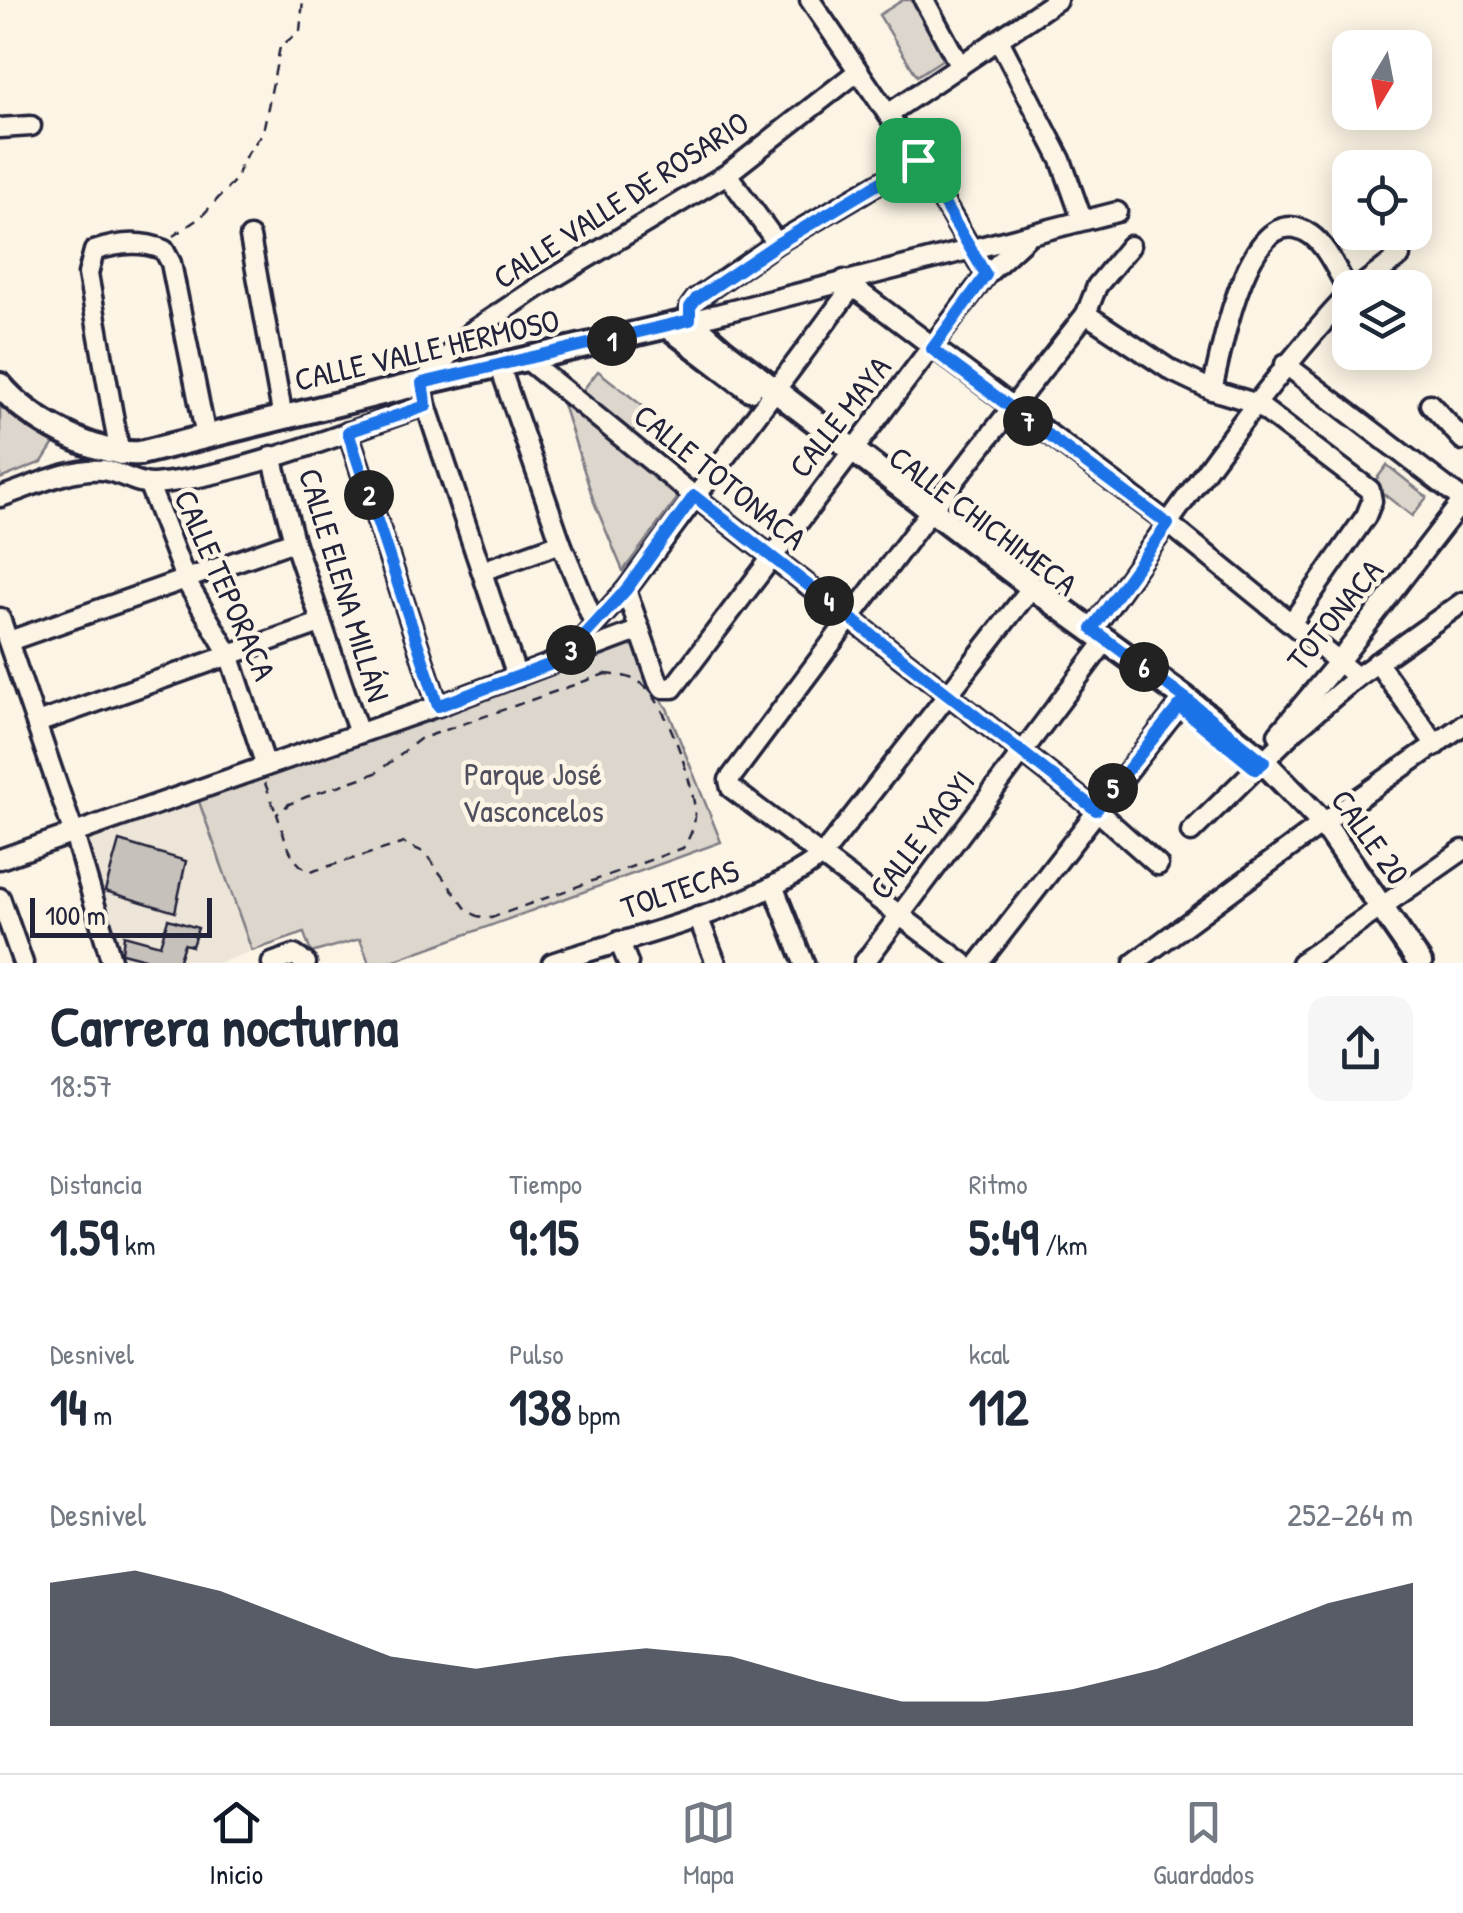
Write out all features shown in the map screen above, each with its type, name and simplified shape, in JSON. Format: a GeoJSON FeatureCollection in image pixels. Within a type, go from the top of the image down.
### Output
{"type":"FeatureCollection","features":[{"type":"Feature","properties":{"kind":"main road","name":"CALLE VALLE HERMOSO"},"geometry":{"type":"LineString","coordinates":[[2,392],[68,436],[120,454],[140,454],[283,418],[424,394],[499,364],[680,324]]}},
{"type":"Feature","properties":{"kind":"main road","name":"CALLE CHICHIMECA"},"geometry":{"type":"LineString","coordinates":[[680,324],[1258,763]]}},
{"type":"Feature","properties":{"kind":"main road","name":"CALLE 20"},"geometry":{"type":"LineString","coordinates":[[1258,763],[1282,794],[1318,827],[1376,910],[1407,963]]}},
{"type":"Feature","properties":{"kind":"main road","name":"CALLE 20"},"geometry":{"type":"LineString","coordinates":[[1376,910],[1420,963]]}},
{"type":"Feature","properties":{"kind":"street"},"geometry":{"type":"LineString","coordinates":[[810,0],[918,160],[986,275]]}},
{"type":"Feature","properties":{"kind":"street"},"geometry":{"type":"LineString","coordinates":[[924,0],[960,66]]}},
{"type":"Feature","properties":{"kind":"street"},"geometry":{"type":"LineString","coordinates":[[888,114],[1057,0]]}},
{"type":"Feature","properties":{"kind":"street"},"geometry":{"type":"LineString","coordinates":[[999,40],[1060,160],[1082,219]]}},
{"type":"Feature","properties":{"kind":"street","name":"CALLE VALLE DE ROSARIO"},"geometry":{"type":"LineString","coordinates":[[424,394],[470,332],[728,174],[857,72]]}},
{"type":"Feature","properties":{"kind":"street"},"geometry":{"type":"LineString","coordinates":[[0,128],[31,126]]}},
{"type":"Feature","properties":{"kind":"street"},"geometry":{"type":"LineString","coordinates":[[680,324],[696,299],[777,244],[918,160]]}},
{"type":"Feature","properties":{"kind":"street"},"geometry":{"type":"LineString","coordinates":[[728,174],[777,244]]}},
{"type":"Feature","properties":{"kind":"street","name":"CALLE VALLE HERMOSO"},"geometry":{"type":"LineString","coordinates":[[680,324],[1117,212]]}},
{"type":"Feature","properties":{"kind":"street"},"geometry":{"type":"LineString","coordinates":[[1212,390],[1236,294],[1250,260],[1270,233],[1297,228],[1310,234],[1336,270]]}},
{"type":"Feature","properties":{"kind":"street"},"geometry":{"type":"LineString","coordinates":[[250,237],[283,418]]}},
{"type":"Feature","properties":{"kind":"street","name":"CALLE MAYA"},"geometry":{"type":"LineString","coordinates":[[640,630],[660,686],[673,688],[986,275],[1026,237]]}},
{"type":"Feature","properties":{"kind":"street"},"geometry":{"type":"LineString","coordinates":[[120,454],[88,274],[94,251],[105,247],[146,244],[164,250],[171,263],[206,437]]}},
{"type":"Feature","properties":{"kind":"street"},"geometry":{"type":"LineString","coordinates":[[963,963],[731,788],[730,780],[929,514],[1086,314],[1098,286],[1130,246]]}},
{"type":"Feature","properties":{"kind":"street"},"geometry":{"type":"LineString","coordinates":[[1382,270],[1400,256]]}},
{"type":"Feature","properties":{"kind":"street"},"geometry":{"type":"LineString","coordinates":[[562,660],[626,590],[772,396],[848,283],[1168,524],[1357,677]]}},
{"type":"Feature","properties":{"kind":"street","name":"CALLE YAQYI"},"geometry":{"type":"LineString","coordinates":[[864,963],[1022,753],[1168,524],[1255,403],[1332,313]]}},
{"type":"Feature","properties":{"kind":"street"},"geometry":{"type":"LineString","coordinates":[[1086,314],[1172,371],[1212,390],[1255,403],[1370,490],[1372,501],[1366,516],[1292,622]]}},
{"type":"Feature","properties":{"kind":"street","name":"CALLE TOTONACA"},"geometry":{"type":"LineString","coordinates":[[526,359],[694,496],[1096,810],[1158,865]]}},
{"type":"Feature","properties":{"kind":"street"},"geometry":{"type":"LineString","coordinates":[[499,364],[561,543],[594,623]]}},
{"type":"Feature","properties":{"kind":"street"},"geometry":{"type":"LineString","coordinates":[[1285,364],[1463,500]]}},
{"type":"Feature","properties":{"kind":"street"},"geometry":{"type":"LineString","coordinates":[[424,394],[516,678]]}},
{"type":"Feature","properties":{"kind":"street","name":"CALLE VALLE HERMOSO"},"geometry":{"type":"LineString","coordinates":[[0,498],[84,470],[120,473],[149,485],[201,476],[348,432],[424,394]]}},
{"type":"Feature","properties":{"kind":"street"},"geometry":{"type":"LineString","coordinates":[[1430,404],[1463,440]]}},
{"type":"Feature","properties":{"kind":"street"},"geometry":{"type":"LineString","coordinates":[[348,432],[438,706]]}},
{"type":"Feature","properties":{"kind":"street","name":"CALLE ELENA MILLÁN"},"geometry":{"type":"LineString","coordinates":[[272,456],[294,541],[358,732]]}},
{"type":"Feature","properties":{"kind":"street","name":"CALLE TEPORACA"},"geometry":{"type":"LineString","coordinates":[[149,485],[186,581],[229,654],[263,767]]}},
{"type":"Feature","properties":{"kind":"street","name":"TOTONACA"},"geometry":{"type":"LineString","coordinates":[[1258,763],[1463,500]]}},
{"type":"Feature","properties":{"kind":"street"},"geometry":{"type":"LineString","coordinates":[[9,641],[294,541]]}},
{"type":"Feature","properties":{"kind":"street"},"geometry":{"type":"LineString","coordinates":[[482,571],[561,543]]}},
{"type":"Feature","properties":{"kind":"street"},"geometry":{"type":"LineString","coordinates":[[0,859],[438,706],[640,630],[626,590]]}},
{"type":"Feature","properties":{"kind":"street","name":"TOLTECAS"},"geometry":{"type":"LineString","coordinates":[[552,963],[698,917],[774,888],[821,856],[1028,592]]}},
{"type":"Feature","properties":{"kind":"street"},"geometry":{"type":"LineString","coordinates":[[1191,832],[1258,763],[1357,677],[1463,602]]}},
{"type":"Feature","properties":{"kind":"street"},"geometry":{"type":"LineString","coordinates":[[0,618],[74,834],[112,963]]}},
{"type":"Feature","properties":{"kind":"street"},"geometry":{"type":"LineString","coordinates":[[37,722],[320,623]]}},
{"type":"Feature","properties":{"kind":"street"},"geometry":{"type":"LineString","coordinates":[[1378,662],[1436,745]]}},
{"type":"Feature","properties":{"kind":"street"},"geometry":{"type":"LineString","coordinates":[[979,963],[1182,702]]}},
{"type":"Feature","properties":{"kind":"street"},"geometry":{"type":"LineString","coordinates":[[1134,963],[1463,726]]}},
{"type":"Feature","properties":{"kind":"street"},"geometry":{"type":"LineString","coordinates":[[1301,963],[1463,850]]}},
{"type":"Feature","properties":{"kind":"street"},"geometry":{"type":"LineString","coordinates":[[774,888],[804,963]]}},
{"type":"Feature","properties":{"kind":"street"},"geometry":{"type":"LineString","coordinates":[[0,898],[7,940],[23,963]]}},
{"type":"Feature","properties":{"kind":"street"},"geometry":{"type":"LineString","coordinates":[[698,917],[716,963]]}},
{"type":"Feature","properties":{"kind":"street"},"geometry":{"type":"LineString","coordinates":[[619,941],[628,963]]}},
{"type":"Feature","properties":{"kind":"street"},"geometry":{"type":"LineString","coordinates":[[272,963],[294,955],[306,963]]}},
{"type":"Feature","properties":{"kind":"path"},"geometry":{"type":"LineString","coordinates":[[164,250],[174,234],[201,217],[235,180],[243,160],[263,132],[280,47],[300,32],[304,0]]}},
{"type":"Feature","properties":{"kind":"path"},"geometry":{"type":"LineString","coordinates":[[263,767],[276,814],[288,847],[300,867],[310,872],[321,871],[404,842],[424,853],[467,910],[491,918],[683,848],[695,813],[663,710],[642,684],[624,676],[605,674],[420,739],[376,773],[306,797],[276,814]]}},
{"type":"Feature","properties":{"kind":"shaded area"},"geometry":{"type":"Polygon","coordinates":[[[197,796],[252,951],[218,963],[125,963],[83,836],[197,796]]]}},
{"type":"Feature","properties":{"kind":"green space"},"geometry":{"type":"Polygon","coordinates":[[[903,0],[912,0],[948,56],[917,76],[879,15],[903,0]]]}},
{"type":"Feature","properties":{"kind":"green space"},"geometry":{"type":"Polygon","coordinates":[[[598,371],[649,411],[630,435],[579,395],[598,371]]]}},
{"type":"Feature","properties":{"kind":"green space"},"geometry":{"type":"Polygon","coordinates":[[[5,396],[58,437],[42,462],[0,479],[0,402],[5,396]]]}},
{"type":"Feature","properties":{"kind":"green space"},"geometry":{"type":"Polygon","coordinates":[[[562,401],[679,496],[623,571],[594,502],[562,401]]]}},
{"type":"Feature","properties":{"kind":"green space"},"geometry":{"type":"Polygon","coordinates":[[[1387,465],[1427,497],[1412,516],[1372,485],[1387,465]]]}},
{"type":"Feature","properties":{"kind":"green space","name":"Parque José Vasconcelos"},"geometry":{"type":"Polygon","coordinates":[[[634,638],[721,842],[387,963],[369,963],[360,939],[311,953],[304,933],[252,951],[197,796],[634,638]]]}},
{"type":"Feature","properties":{"kind":"building"},"geometry":{"type":"Polygon","coordinates":[[[119,841],[186,861],[175,912],[105,891],[119,841]]]}},
{"type":"Feature","properties":{"kind":"building"},"geometry":{"type":"Polygon","coordinates":[[[168,919],[198,928],[192,946],[184,944],[178,963],[160,963],[122,953],[124,935],[160,945],[168,919]]]}},
{"type":"Feature","properties":{"kind":"route"},"geometry":{"type":"LineString","coordinates":[[918,160],[986,275],[932,349],[1168,524],[1092,629],[1264,762],[1256,769],[1179,706],[1096,810],[694,496],[626,590],[562,660],[438,706],[348,432],[426,406],[422,383],[690,320],[690,307],[696,299],[777,244],[918,160]]}}]}
